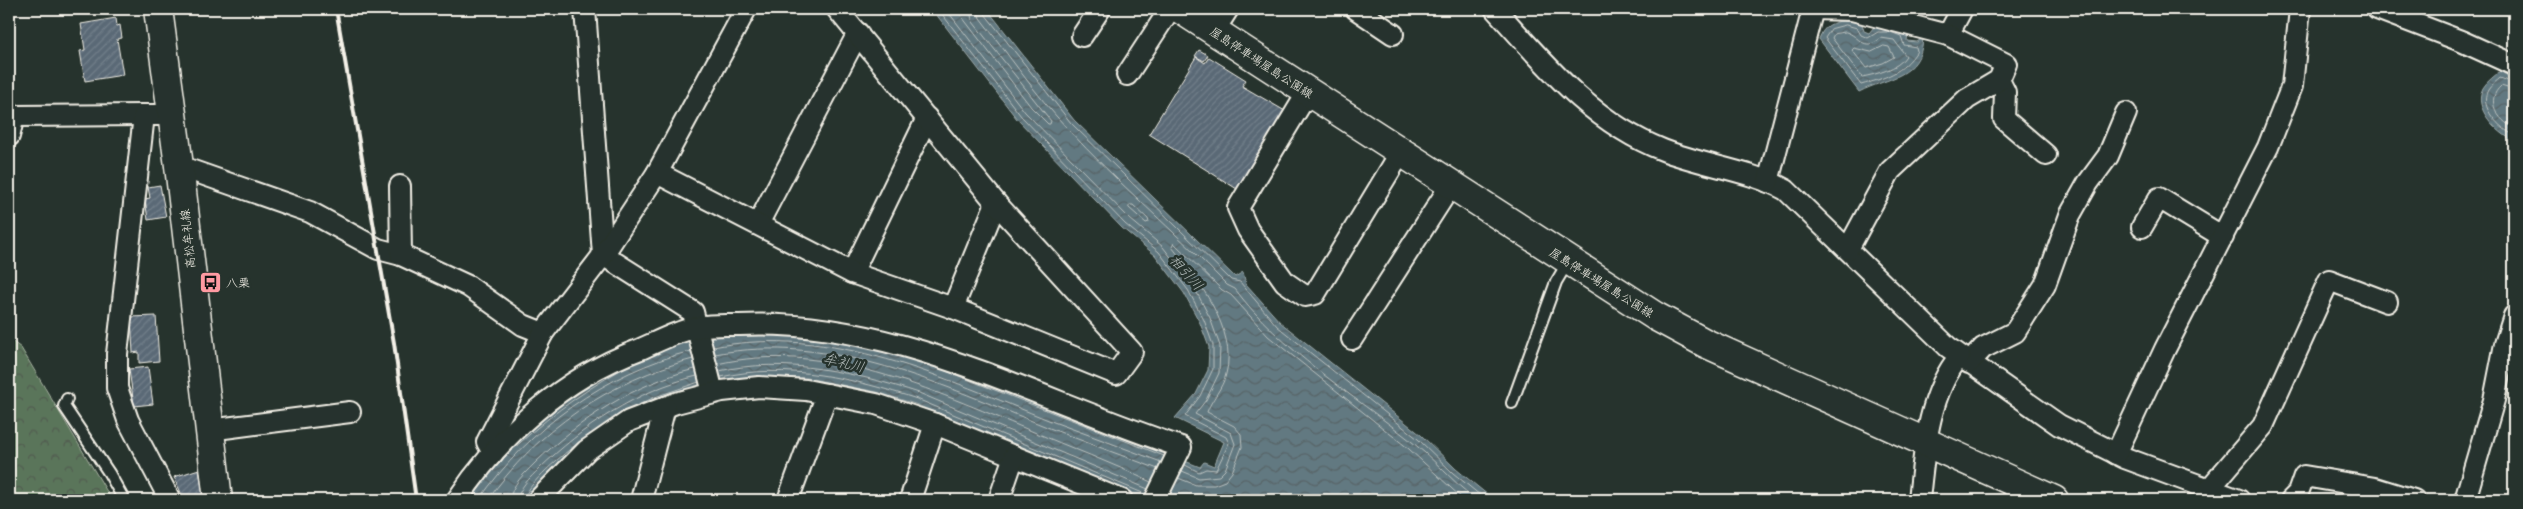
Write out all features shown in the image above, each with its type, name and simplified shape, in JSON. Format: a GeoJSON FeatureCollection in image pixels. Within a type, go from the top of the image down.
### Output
{"type":"FeatureCollection","features":[{"type":"Feature","properties":{"kind":"main road","name":"高松牟礼線"},"geometry":{"type":"LineString","coordinates":[[158,9],[179,166],[218,500]]}},
{"type":"Feature","properties":{"kind":"main road","name":"屋島停車場屋島公園線"},"geometry":{"type":"LineString","coordinates":[[1180,9],[1221,20],[1308,92],[1631,302],[1680,330],[2054,500]]}},
{"type":"Feature","properties":{"kind":"street"},"geometry":{"type":"LineString","coordinates":[[585,9],[603,256]]}},
{"type":"Feature","properties":{"kind":"street"},"geometry":{"type":"LineString","coordinates":[[657,173],[852,273],[953,308],[1116,374],[1132,352],[996,203],[837,9]]}},
{"type":"Feature","properties":{"kind":"street"},"geometry":{"type":"LineString","coordinates":[[1082,36],[1100,9]]}},
{"type":"Feature","properties":{"kind":"street"},"geometry":{"type":"LineString","coordinates":[[1127,75],[1170,9]]}},
{"type":"Feature","properties":{"kind":"street"},"geometry":{"type":"LineString","coordinates":[[1356,9],[1393,34]]}},
{"type":"Feature","properties":{"kind":"street"},"geometry":{"type":"LineString","coordinates":[[1495,9],[1559,80],[1606,120],[1661,149],[1690,160],[1768,182],[1794,196],[1964,359],[2059,425],[2116,454],[2239,500]]}},
{"type":"Feature","properties":{"kind":"street"},"geometry":{"type":"LineString","coordinates":[[1768,182],[1813,9],[1852,10],[1948,35],[2006,64],[2000,80],[1967,100],[1890,171],[1848,249]]}},
{"type":"Feature","properties":{"kind":"street"},"geometry":{"type":"LineString","coordinates":[[1948,35],[1962,9]]}},
{"type":"Feature","properties":{"kind":"street"},"geometry":{"type":"LineString","coordinates":[[2116,454],[2166,348],[2268,147],[2292,86],[2300,9]]}},
{"type":"Feature","properties":{"kind":"street"},"geometry":{"type":"LineString","coordinates":[[2377,9],[2462,41],[2514,65]]}},
{"type":"Feature","properties":{"kind":"street"},"geometry":{"type":"LineString","coordinates":[[493,453],[487,442],[543,333],[603,256],[657,173],[739,11]]}},
{"type":"Feature","properties":{"kind":"street"},"geometry":{"type":"LineString","coordinates":[[758,224],[858,33]]}},
{"type":"Feature","properties":{"kind":"street"},"geometry":{"type":"LineString","coordinates":[[2000,80],[2005,92],[2004,119],[2046,155]]}},
{"type":"Feature","properties":{"kind":"street"},"geometry":{"type":"LineString","coordinates":[[1308,92],[1238,208],[1248,230],[1285,282],[1305,296],[1315,294],[1401,152]]}},
{"type":"Feature","properties":{"kind":"street"},"geometry":{"type":"LineString","coordinates":[[1920,500],[1926,430],[1950,367],[2015,332],[2045,285],[2070,215],[2088,183],[2108,156],[2126,113]]}},
{"type":"Feature","properties":{"kind":"street"},"geometry":{"type":"LineString","coordinates":[[144,115],[117,354],[117,388],[128,420],[170,500]]}},
{"type":"Feature","properties":{"kind":"street"},"geometry":{"type":"LineString","coordinates":[[9,136],[14,116],[172,115]]}},
{"type":"Feature","properties":{"kind":"street"},"geometry":{"type":"LineString","coordinates":[[852,273],[927,118]]}},
{"type":"Feature","properties":{"kind":"street"},"geometry":{"type":"LineString","coordinates":[[179,166],[310,212],[378,249],[401,255],[468,286],[523,325],[543,333]]}},
{"type":"Feature","properties":{"kind":"street"},"geometry":{"type":"LineString","coordinates":[[1352,338],[1451,185]]}},
{"type":"Feature","properties":{"kind":"street"},"geometry":{"type":"LineString","coordinates":[[400,186],[401,255]]}},
{"type":"Feature","properties":{"kind":"street"},"geometry":{"type":"LineString","coordinates":[[2142,227],[2159,198],[2223,237]]}},
{"type":"Feature","properties":{"kind":"street"},"geometry":{"type":"LineString","coordinates":[[953,308],[996,203]]}},
{"type":"Feature","properties":{"kind":"street"},"geometry":{"type":"LineString","coordinates":[[603,256],[693,312],[713,393]]}},
{"type":"Feature","properties":{"kind":"street"},"geometry":{"type":"LineString","coordinates":[[2210,488],[2263,426],[2329,280],[2387,302]]}},
{"type":"Feature","properties":{"kind":"street"},"geometry":{"type":"LineString","coordinates":[[2465,500],[2494,400],[2505,344],[2514,316]]}},
{"type":"Feature","properties":{"kind":"street"},"geometry":{"type":"LineString","coordinates":[[457,500],[493,453],[542,405],[586,374],[619,356],[698,327],[769,323],[826,327],[943,358],[1181,447],[1155,500]]}},
{"type":"Feature","properties":{"kind":"street"},"geometry":{"type":"LineString","coordinates":[[538,500],[587,450],[629,421],[665,407],[713,393],[759,387],[806,390],[876,404],[935,424],[1118,499]]}},
{"type":"Feature","properties":{"kind":"street"},"geometry":{"type":"LineString","coordinates":[[788,500],[827,394]]}},
{"type":"Feature","properties":{"kind":"street"},"geometry":{"type":"LineString","coordinates":[[641,500],[665,407]]}},
{"type":"Feature","properties":{"kind":"street"},"geometry":{"type":"LineString","coordinates":[[209,430],[350,412]]}},
{"type":"Feature","properties":{"kind":"street"},"geometry":{"type":"LineString","coordinates":[[910,500],[935,424]]}},
{"type":"Feature","properties":{"kind":"street"},"geometry":{"type":"LineString","coordinates":[[999,500],[1014,456]]}},
{"type":"Feature","properties":{"kind":"street"},"geometry":{"type":"LineString","coordinates":[[2291,500],[2298,493],[2304,476],[2375,488],[2414,500]]}},
{"type":"Feature","properties":{"kind":"lane"},"geometry":{"type":"LineString","coordinates":[[1512,403],[1556,282],[1569,262]]}},
{"type":"Feature","properties":{"kind":"lane"},"geometry":{"type":"LineString","coordinates":[[68,399],[64,406],[110,473],[124,500]]}},
{"type":"Feature","properties":{"kind":"green space"},"geometry":{"type":"Polygon","coordinates":[[[9,339],[21,348],[112,500],[9,500],[9,339]]]}},
{"type":"Feature","properties":{"kind":"water"},"geometry":{"type":"Polygon","coordinates":[[[932,9],[987,9],[1074,120],[1235,277],[1243,272],[1246,284],[1280,322],[1421,435],[1456,469],[1494,500],[1148,500],[915,404],[877,392],[807,378],[770,377],[730,380],[692,389],[541,484],[527,500],[466,500],[490,464],[534,422],[578,389],[663,347],[727,333],[808,331],[928,359],[1200,467],[1204,462],[1214,466],[1224,442],[1175,418],[1196,394],[1208,370],[1209,347],[1200,323],[1184,293],[1155,255],[1122,228],[1017,119],[932,9]]]}},
{"type":"Feature","properties":{"kind":"water"},"geometry":{"type":"Polygon","coordinates":[[[1845,20],[1862,24],[1864,31],[1869,33],[1874,27],[1890,27],[1908,33],[1907,41],[1917,42],[1923,38],[1921,51],[1910,69],[1859,92],[1819,39],[1829,25],[1845,20]]]}},
{"type":"Feature","properties":{"kind":"water"},"geometry":{"type":"Polygon","coordinates":[[[2500,71],[2514,80],[2514,141],[2494,126],[2488,119],[2481,104],[2483,88],[2500,71]]]}},
{"type":"Feature","properties":{"kind":"building"},"geometry":{"type":"Polygon","coordinates":[[[116,18],[117,26],[120,25],[122,38],[117,39],[123,75],[85,81],[80,51],[85,50],[81,24],[116,18]]]}},
{"type":"Feature","properties":{"kind":"building"},"geometry":{"type":"Polygon","coordinates":[[[1199,50],[1208,55],[1204,61],[1195,56],[1199,50]]]}},
{"type":"Feature","properties":{"kind":"building"},"geometry":{"type":"Polygon","coordinates":[[[1196,57],[1205,63],[1209,57],[1246,80],[1242,86],[1285,111],[1237,189],[1149,134],[1196,57]]]}},
{"type":"Feature","properties":{"kind":"building"},"geometry":{"type":"Polygon","coordinates":[[[160,185],[166,217],[148,220],[145,199],[150,198],[148,187],[160,185]]]}},
{"type":"Feature","properties":{"kind":"building"},"geometry":{"type":"Polygon","coordinates":[[[156,316],[159,361],[139,363],[139,352],[133,353],[131,317],[156,316]]]}},
{"type":"Feature","properties":{"kind":"building"},"geometry":{"type":"Polygon","coordinates":[[[148,367],[153,404],[134,406],[129,369],[148,367]]]}},
{"type":"Feature","properties":{"kind":"building"},"geometry":{"type":"Polygon","coordinates":[[[199,469],[204,500],[184,500],[174,477],[199,469]]]}},
{"type":"Feature","properties":{"kind":"railway"},"geometry":{"type":"LineString","coordinates":[[336,9],[394,343],[416,500]]}},
{"type":"Feature","properties":{"kind":"place","name":"八栗"},"geometry":{"type":"Point","coordinates":[210,282]}},
{"type":"Feature","properties":{"kind":"water label","name":"相引川"},"geometry":{"type":"Point","coordinates":[1187,272]}},
{"type":"Feature","properties":{"kind":"water label","name":"牟礼川"},"geometry":{"type":"Point","coordinates":[844,362]}}]}
